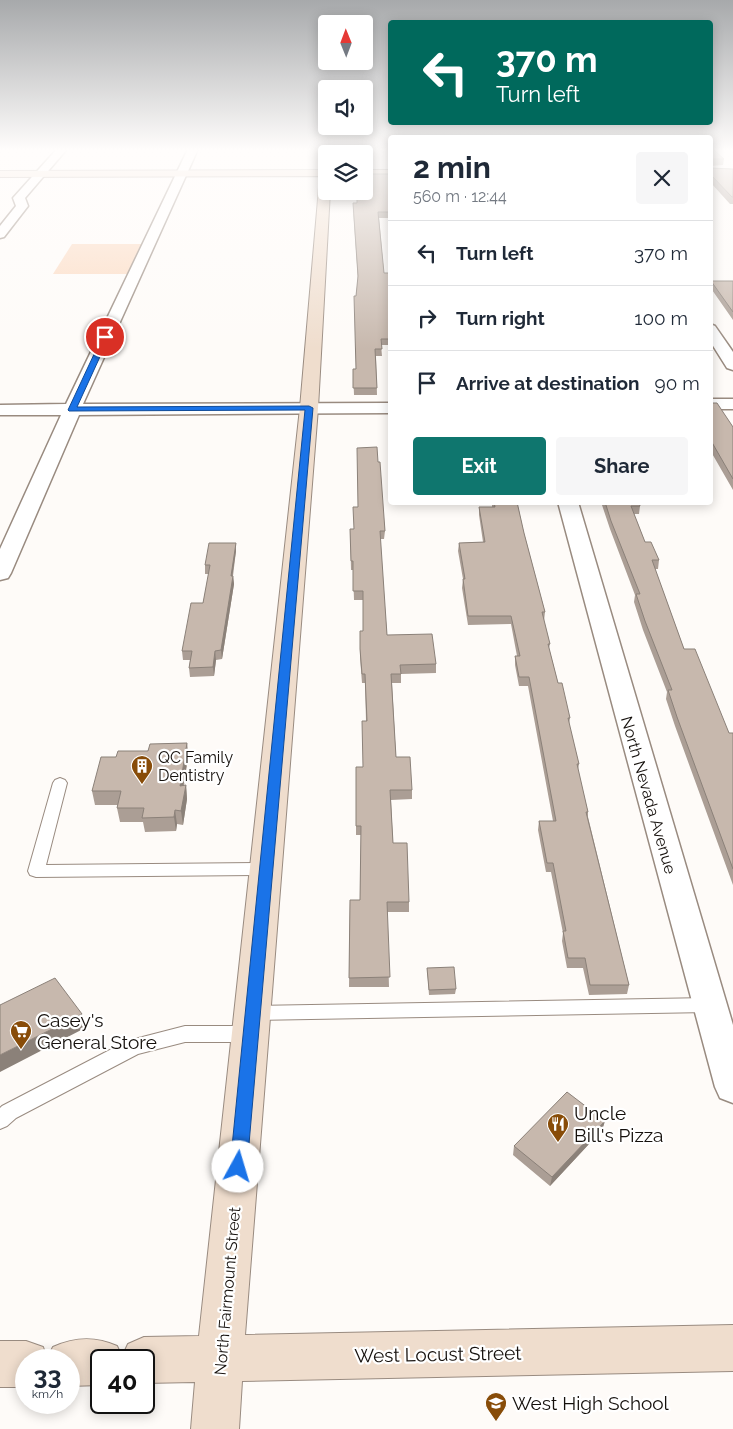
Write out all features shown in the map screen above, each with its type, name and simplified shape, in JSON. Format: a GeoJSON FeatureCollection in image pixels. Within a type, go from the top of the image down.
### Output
{"type":"FeatureCollection","features":[{"type":"Feature","properties":{"kind":"street"},"geometry":{"type":"LineString","coordinates":[[0,234],[14,216]]}},
{"type":"Feature","properties":{"kind":"street"},"geometry":{"type":"LineString","coordinates":[[0,573],[72,410],[162,216]]}},
{"type":"Feature","properties":{"kind":"street","name":"North Fairmount Street"},"geometry":{"type":"LineString","coordinates":[[215,1429],[220,1358],[253,1023],[265,868],[309,408],[323,216]]}},
{"type":"Feature","properties":{"kind":"street"},"geometry":{"type":"LineString","coordinates":[[713,334],[733,365]]}},
{"type":"Feature","properties":{"kind":"street"},"geometry":{"type":"LineString","coordinates":[[713,404],[733,404]]}},
{"type":"Feature","properties":{"kind":"street"},"geometry":{"type":"LineString","coordinates":[[0,410],[388,408]]}},
{"type":"Feature","properties":{"kind":"street","name":"North Nevada Avenue"},"geometry":{"type":"LineString","coordinates":[[569,505],[733,1087]]}},
{"type":"Feature","properties":{"kind":"street","name":"West Locust Street"},"geometry":{"type":"LineString","coordinates":[[155,1360],[733,1348]]}},
{"type":"Feature","properties":{"kind":"street"},"geometry":{"type":"LineString","coordinates":[[0,1364],[15,1364]]}},
{"type":"Feature","properties":{"kind":"lane"},"geometry":{"type":"LineString","coordinates":[[60,783],[36,871],[265,868]]}},
{"type":"Feature","properties":{"kind":"lane"},"geometry":{"type":"LineString","coordinates":[[0,1120],[9,1112],[134,1046],[185,1034],[253,1023],[709,1005]]}},
{"type":"Feature","properties":{"kind":"shaded area"},"geometry":{"type":"Polygon","coordinates":[[[72,244],[144,244],[127,274],[53,274],[72,244]]]}},
{"type":"Feature","properties":{"kind":"building"},"geometry":{"type":"Polygon","coordinates":[[[354,216],[378,216],[384,273],[388,273],[388,339],[381,339],[382,349],[375,349],[377,388],[353,388],[353,369],[356,369],[354,296],[356,296],[358,276],[354,216]]]}},
{"type":"Feature","properties":{"kind":"building"},"geometry":{"type":"Polygon","coordinates":[[[713,281],[733,281],[733,312],[713,284],[713,281]]]}},
{"type":"Feature","properties":{"kind":"building"},"geometry":{"type":"Polygon","coordinates":[[[713,403],[717,403],[733,427],[733,479],[713,444],[713,403]]]}},
{"type":"Feature","properties":{"kind":"building"},"geometry":{"type":"Polygon","coordinates":[[[377,447],[378,462],[380,462],[385,531],[380,531],[387,635],[432,634],[436,664],[400,665],[401,674],[391,674],[396,757],[410,757],[412,790],[390,790],[393,843],[407,843],[409,902],[387,902],[390,977],[349,978],[350,900],[360,900],[361,826],[356,826],[356,767],[363,767],[362,721],[367,721],[365,674],[362,674],[360,649],[360,631],[363,631],[363,591],[353,591],[350,529],[354,529],[353,507],[358,507],[357,448],[377,447]]]}},
{"type":"Feature","properties":{"kind":"building"},"geometry":{"type":"Polygon","coordinates":[[[495,505],[518,505],[545,612],[542,612],[550,644],[548,644],[558,683],[562,683],[588,812],[586,812],[629,985],[590,985],[585,958],[568,958],[563,931],[566,931],[553,863],[547,863],[539,821],[556,821],[529,677],[519,677],[515,656],[520,656],[511,616],[468,616],[463,579],[465,579],[459,543],[485,542],[479,507],[495,507],[495,505]]]}},
{"type":"Feature","properties":{"kind":"building"},"geometry":{"type":"Polygon","coordinates":[[[606,505],[640,505],[631,506],[645,542],[651,542],[659,560],[652,560],[684,649],[695,649],[729,733],[733,733],[733,869],[677,717],[668,690],[672,690],[636,594],[640,594],[606,505]]]}},
{"type":"Feature","properties":{"kind":"building"},"geometry":{"type":"Polygon","coordinates":[[[209,543],[236,543],[231,576],[233,576],[221,650],[215,651],[213,667],[189,668],[192,651],[182,651],[191,603],[203,603],[210,565],[205,565],[209,543]]]}},
{"type":"Feature","properties":{"kind":"building","name":"QC Family Dentistry"},"geometry":{"type":"Polygon","coordinates":[[[187,743],[180,786],[186,785],[181,811],[175,810],[174,817],[142,818],[144,808],[117,808],[121,791],[92,791],[101,757],[116,757],[118,751],[148,751],[150,744],[187,743]]]}},
{"type":"Feature","properties":{"kind":"building"},"geometry":{"type":"Polygon","coordinates":[[[454,967],[456,989],[429,990],[427,968],[454,967]]]}},
{"type":"Feature","properties":{"kind":"building","name":"Casey's General Store"},"geometry":{"type":"Polygon","coordinates":[[[55,978],[82,1014],[0,1055],[0,1005],[55,978]]]}},
{"type":"Feature","properties":{"kind":"building","name":"Uncle Bill's Pizza"},"geometry":{"type":"Polygon","coordinates":[[[567,1092],[605,1121],[552,1177],[514,1146],[567,1092]]]}},
{"type":"Feature","properties":{"kind":"place","name":"QC Family Dentistry"},"geometry":{"type":"Point","coordinates":[142,785]}},
{"type":"Feature","properties":{"kind":"place","name":"Casey's General Store"},"geometry":{"type":"Point","coordinates":[21,1050]}},
{"type":"Feature","properties":{"kind":"place","name":"Uncle Bill's Pizza"},"geometry":{"type":"Point","coordinates":[558,1143]}},
{"type":"Feature","properties":{"kind":"place","name":"West High School"},"geometry":{"type":"Point","coordinates":[496,1422]}},
{"type":"Feature","properties":{"kind":"route"},"geometry":{"type":"LineString","coordinates":[[105,337],[72,410],[309,408],[265,868],[253,1023],[238,1167]]}}]}
